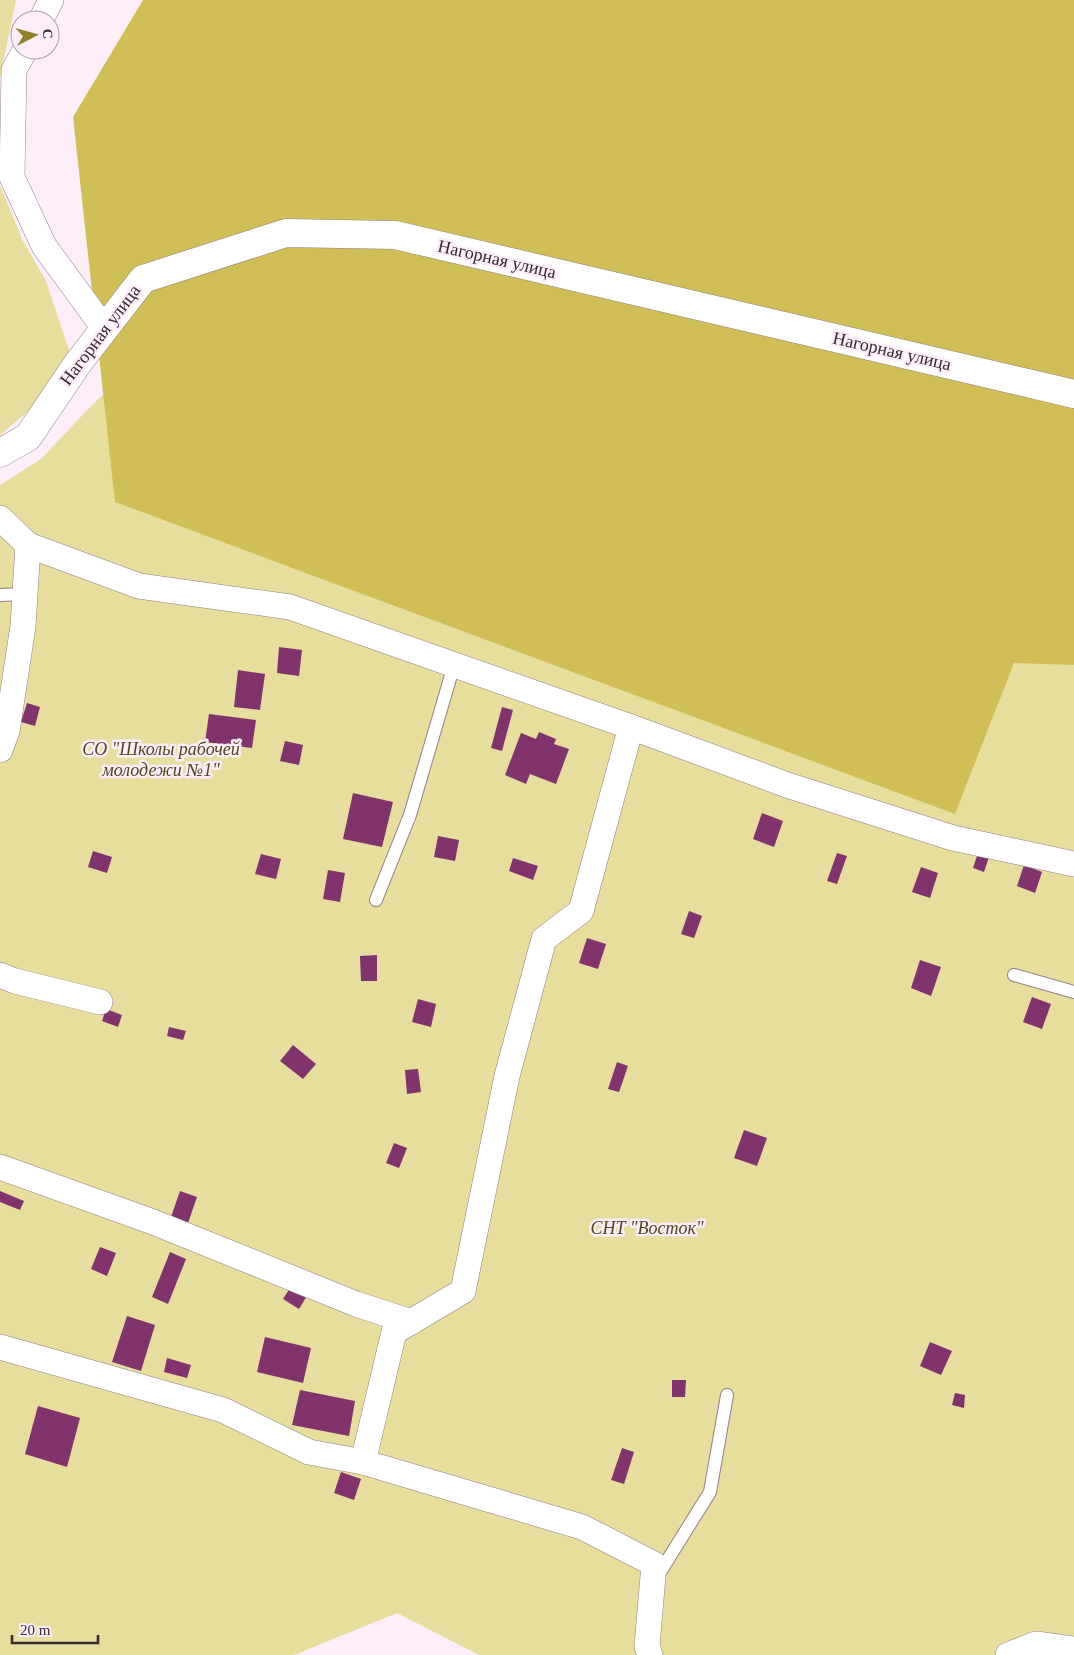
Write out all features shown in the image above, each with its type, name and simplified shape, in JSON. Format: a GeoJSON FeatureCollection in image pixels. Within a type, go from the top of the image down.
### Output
{"type":"FeatureCollection","features":[{"type":"Feature","properties":{"kind":"street"},"geometry":{"type":"LineString","coordinates":[[20,60],[14,70],[12,177],[44,246],[104,328]]}},
{"type":"Feature","properties":{"kind":"street","name":"Нагорная улица"},"geometry":{"type":"LineString","coordinates":[[0,453],[28,437],[78,362],[143,279],[286,233],[395,235],[1074,394]]}},
{"type":"Feature","properties":{"kind":"street"},"geometry":{"type":"LineString","coordinates":[[0,518],[28,545],[139,586],[290,608],[631,727],[787,784],[954,838],[1074,864]]}},
{"type":"Feature","properties":{"kind":"street"},"geometry":{"type":"LineString","coordinates":[[0,750],[7,731],[23,626],[28,545]]}},
{"type":"Feature","properties":{"kind":"street"},"geometry":{"type":"LineString","coordinates":[[363,1462],[394,1332],[463,1290],[507,1076],[544,939],[581,910],[631,727]]}},
{"type":"Feature","properties":{"kind":"street"},"geometry":{"type":"LineString","coordinates":[[0,975],[15,981],[100,1002]]}},
{"type":"Feature","properties":{"kind":"street"},"geometry":{"type":"LineString","coordinates":[[0,1167],[153,1222],[356,1304],[411,1322]]}},
{"type":"Feature","properties":{"kind":"street"},"geometry":{"type":"LineString","coordinates":[[0,1347],[223,1410],[310,1452],[363,1462],[582,1526],[654,1564],[647,1646],[650,1655]]}},
{"type":"Feature","properties":{"kind":"street"},"geometry":{"type":"LineString","coordinates":[[1008,1655],[1036,1644],[1074,1649]]}},
{"type":"Feature","properties":{"kind":"lane"},"geometry":{"type":"LineString","coordinates":[[0,595],[25,594]]}},
{"type":"Feature","properties":{"kind":"lane"},"geometry":{"type":"LineString","coordinates":[[376,900],[410,815],[454,665]]}},
{"type":"Feature","properties":{"kind":"lane"},"geometry":{"type":"LineString","coordinates":[[1014,976],[1074,992]]}},
{"type":"Feature","properties":{"kind":"lane"},"geometry":{"type":"LineString","coordinates":[[653,1583],[710,1492],[728,1395]]}},
{"type":"Feature","properties":{"kind":"green space"},"geometry":{"type":"Polygon","coordinates":[[[0,0],[16,0],[14,10],[10,10],[10,29],[0,78],[0,0]]]}},
{"type":"Feature","properties":{"kind":"green space"},"geometry":{"type":"Polygon","coordinates":[[[0,185],[22,239],[46,281],[70,353],[37,404],[0,435],[0,185]]]}},
{"type":"Feature","properties":{"kind":"green space","name":"СНТ \"Восток\""},"geometry":{"type":"Polygon","coordinates":[[[167,334],[1074,452],[1074,1655],[479,1655],[397,1613],[294,1655],[0,1655],[0,485],[41,459],[90,407],[167,334]]]}},
{"type":"Feature","properties":{"kind":"shaded area"},"geometry":{"type":"Polygon","coordinates":[[[143,0],[1074,0],[1074,665],[1014,663],[955,814],[115,502],[73,117],[143,0]]]}},
{"type":"Feature","properties":{"kind":"building"},"geometry":{"type":"Polygon","coordinates":[[[279,647],[302,650],[299,676],[277,673],[279,647]]]}},
{"type":"Feature","properties":{"kind":"building"},"geometry":{"type":"Polygon","coordinates":[[[238,670],[265,674],[260,710],[234,707],[238,670]]]}},
{"type":"Feature","properties":{"kind":"building"},"geometry":{"type":"Polygon","coordinates":[[[27,703],[40,707],[35,726],[21,722],[27,703]]]}},
{"type":"Feature","properties":{"kind":"building"},"geometry":{"type":"Polygon","coordinates":[[[502,707],[513,710],[502,751],[491,748],[502,707]]]}},
{"type":"Feature","properties":{"kind":"building"},"geometry":{"type":"Polygon","coordinates":[[[209,714],[256,720],[252,748],[205,742],[209,714]]]}},
{"type":"Feature","properties":{"kind":"building"},"geometry":{"type":"Polygon","coordinates":[[[539,732],[556,739],[554,744],[569,749],[556,784],[530,774],[526,784],[505,775],[521,733],[536,739],[539,732]]]}},
{"type":"Feature","properties":{"kind":"building"},"geometry":{"type":"Polygon","coordinates":[[[285,741],[303,745],[299,765],[280,761],[285,741]]]}},
{"type":"Feature","properties":{"kind":"building"},"geometry":{"type":"Polygon","coordinates":[[[353,793],[393,802],[382,847],[343,839],[353,793]]]}},
{"type":"Feature","properties":{"kind":"building"},"geometry":{"type":"Polygon","coordinates":[[[762,813],[783,821],[774,847],[753,839],[762,813]]]}},
{"type":"Feature","properties":{"kind":"building"},"geometry":{"type":"Polygon","coordinates":[[[438,836],[459,840],[455,861],[434,857],[438,836]]]}},
{"type":"Feature","properties":{"kind":"building"},"geometry":{"type":"Polygon","coordinates":[[[93,851],[112,857],[107,873],[88,867],[93,851]]]}},
{"type":"Feature","properties":{"kind":"building"},"geometry":{"type":"Polygon","coordinates":[[[837,853],[847,856],[837,884],[827,881],[837,853]]]}},
{"type":"Feature","properties":{"kind":"building"},"geometry":{"type":"Polygon","coordinates":[[[978,853],[989,857],[984,872],[973,868],[978,853]]]}},
{"type":"Feature","properties":{"kind":"building"},"geometry":{"type":"Polygon","coordinates":[[[261,854],[281,859],[276,879],[255,874],[261,854]]]}},
{"type":"Feature","properties":{"kind":"building"},"geometry":{"type":"Polygon","coordinates":[[[513,858],[538,866],[533,880],[509,871],[513,858]]]}},
{"type":"Feature","properties":{"kind":"building"},"geometry":{"type":"Polygon","coordinates":[[[1024,865],[1042,872],[1035,893],[1017,886],[1024,865]]]}},
{"type":"Feature","properties":{"kind":"building"},"geometry":{"type":"Polygon","coordinates":[[[921,867],[938,873],[930,898],[912,892],[921,867]]]}},
{"type":"Feature","properties":{"kind":"building"},"geometry":{"type":"Polygon","coordinates":[[[328,870],[345,873],[340,902],[323,899],[328,870]]]}},
{"type":"Feature","properties":{"kind":"building"},"geometry":{"type":"Polygon","coordinates":[[[689,911],[702,916],[694,938],[681,934],[689,911]]]}},
{"type":"Feature","properties":{"kind":"building"},"geometry":{"type":"Polygon","coordinates":[[[587,938],[606,944],[598,969],[579,963],[587,938]]]}},
{"type":"Feature","properties":{"kind":"building"},"geometry":{"type":"Polygon","coordinates":[[[377,955],[377,981],[361,981],[360,956],[377,955]]]}},
{"type":"Feature","properties":{"kind":"building"},"geometry":{"type":"Polygon","coordinates":[[[920,960],[941,967],[931,996],[911,988],[920,960]]]}},
{"type":"Feature","properties":{"kind":"building"},"geometry":{"type":"Polygon","coordinates":[[[1032,997],[1051,1004],[1042,1029],[1023,1022],[1032,997]]]}},
{"type":"Feature","properties":{"kind":"building"},"geometry":{"type":"Polygon","coordinates":[[[418,999],[436,1004],[431,1027],[412,1022],[418,999]]]}},
{"type":"Feature","properties":{"kind":"building"},"geometry":{"type":"Polygon","coordinates":[[[106,1009],[122,1015],[118,1027],[102,1021],[106,1009]]]}},
{"type":"Feature","properties":{"kind":"building"},"geometry":{"type":"Polygon","coordinates":[[[169,1027],[186,1031],[183,1040],[167,1036],[169,1027]]]}},
{"type":"Feature","properties":{"kind":"building"},"geometry":{"type":"Polygon","coordinates":[[[293,1045],[316,1064],[303,1079],[280,1061],[293,1045]]]}},
{"type":"Feature","properties":{"kind":"building"},"geometry":{"type":"Polygon","coordinates":[[[617,1062],[628,1066],[619,1092],[608,1089],[617,1062]]]}},
{"type":"Feature","properties":{"kind":"building"},"geometry":{"type":"Polygon","coordinates":[[[418,1069],[421,1092],[407,1094],[405,1070],[418,1069]]]}},
{"type":"Feature","properties":{"kind":"building"},"geometry":{"type":"Polygon","coordinates":[[[744,1130],[767,1138],[757,1166],[734,1158],[744,1130]]]}},
{"type":"Feature","properties":{"kind":"building"},"geometry":{"type":"Polygon","coordinates":[[[394,1143],[407,1148],[399,1168],[386,1163],[394,1143]]]}},
{"type":"Feature","properties":{"kind":"building"},"geometry":{"type":"Polygon","coordinates":[[[0,1191],[24,1201],[20,1210],[0,1202],[0,1191]]]}},
{"type":"Feature","properties":{"kind":"building"},"geometry":{"type":"Polygon","coordinates":[[[180,1191],[197,1197],[188,1223],[171,1217],[180,1191]]]}},
{"type":"Feature","properties":{"kind":"building"},"geometry":{"type":"Polygon","coordinates":[[[100,1247],[116,1253],[107,1276],[91,1269],[100,1247]]]}},
{"type":"Feature","properties":{"kind":"building"},"geometry":{"type":"Polygon","coordinates":[[[170,1252],[186,1259],[168,1304],[152,1297],[170,1252]]]}},
{"type":"Feature","properties":{"kind":"building"},"geometry":{"type":"Polygon","coordinates":[[[292,1285],[308,1294],[299,1309],[283,1299],[292,1285]]]}},
{"type":"Feature","properties":{"kind":"building"},"geometry":{"type":"Polygon","coordinates":[[[127,1316],[155,1325],[141,1371],[112,1362],[127,1316]]]}},
{"type":"Feature","properties":{"kind":"building"},"geometry":{"type":"Polygon","coordinates":[[[265,1337],[311,1348],[303,1383],[257,1372],[265,1337]]]}},
{"type":"Feature","properties":{"kind":"building"},"geometry":{"type":"Polygon","coordinates":[[[930,1342],[952,1351],[941,1375],[920,1366],[930,1342]]]}},
{"type":"Feature","properties":{"kind":"building"},"geometry":{"type":"Polygon","coordinates":[[[167,1358],[191,1365],[187,1378],[164,1372],[167,1358]]]}},
{"type":"Feature","properties":{"kind":"building"},"geometry":{"type":"Polygon","coordinates":[[[672,1380],[686,1380],[685,1397],[672,1397],[672,1380]]]}},
{"type":"Feature","properties":{"kind":"building"},"geometry":{"type":"Polygon","coordinates":[[[300,1390],[355,1401],[349,1436],[292,1425],[300,1390]]]}},
{"type":"Feature","properties":{"kind":"building"},"geometry":{"type":"Polygon","coordinates":[[[955,1393],[965,1395],[964,1408],[952,1405],[955,1393]]]}},
{"type":"Feature","properties":{"kind":"building"},"geometry":{"type":"Polygon","coordinates":[[[38,1406],[80,1418],[67,1467],[25,1454],[38,1406]]]}},
{"type":"Feature","properties":{"kind":"building"},"geometry":{"type":"Polygon","coordinates":[[[622,1448],[634,1452],[624,1484],[611,1480],[622,1448]]]}},
{"type":"Feature","properties":{"kind":"building"},"geometry":{"type":"Polygon","coordinates":[[[341,1472],[361,1479],[354,1500],[334,1493],[341,1472]]]}},
{"type":"Feature","properties":{"kind":"park label","name":"СО \"Школы рабочей молодежи №1\""},"geometry":{"type":"Point","coordinates":[161,760]}}]}
